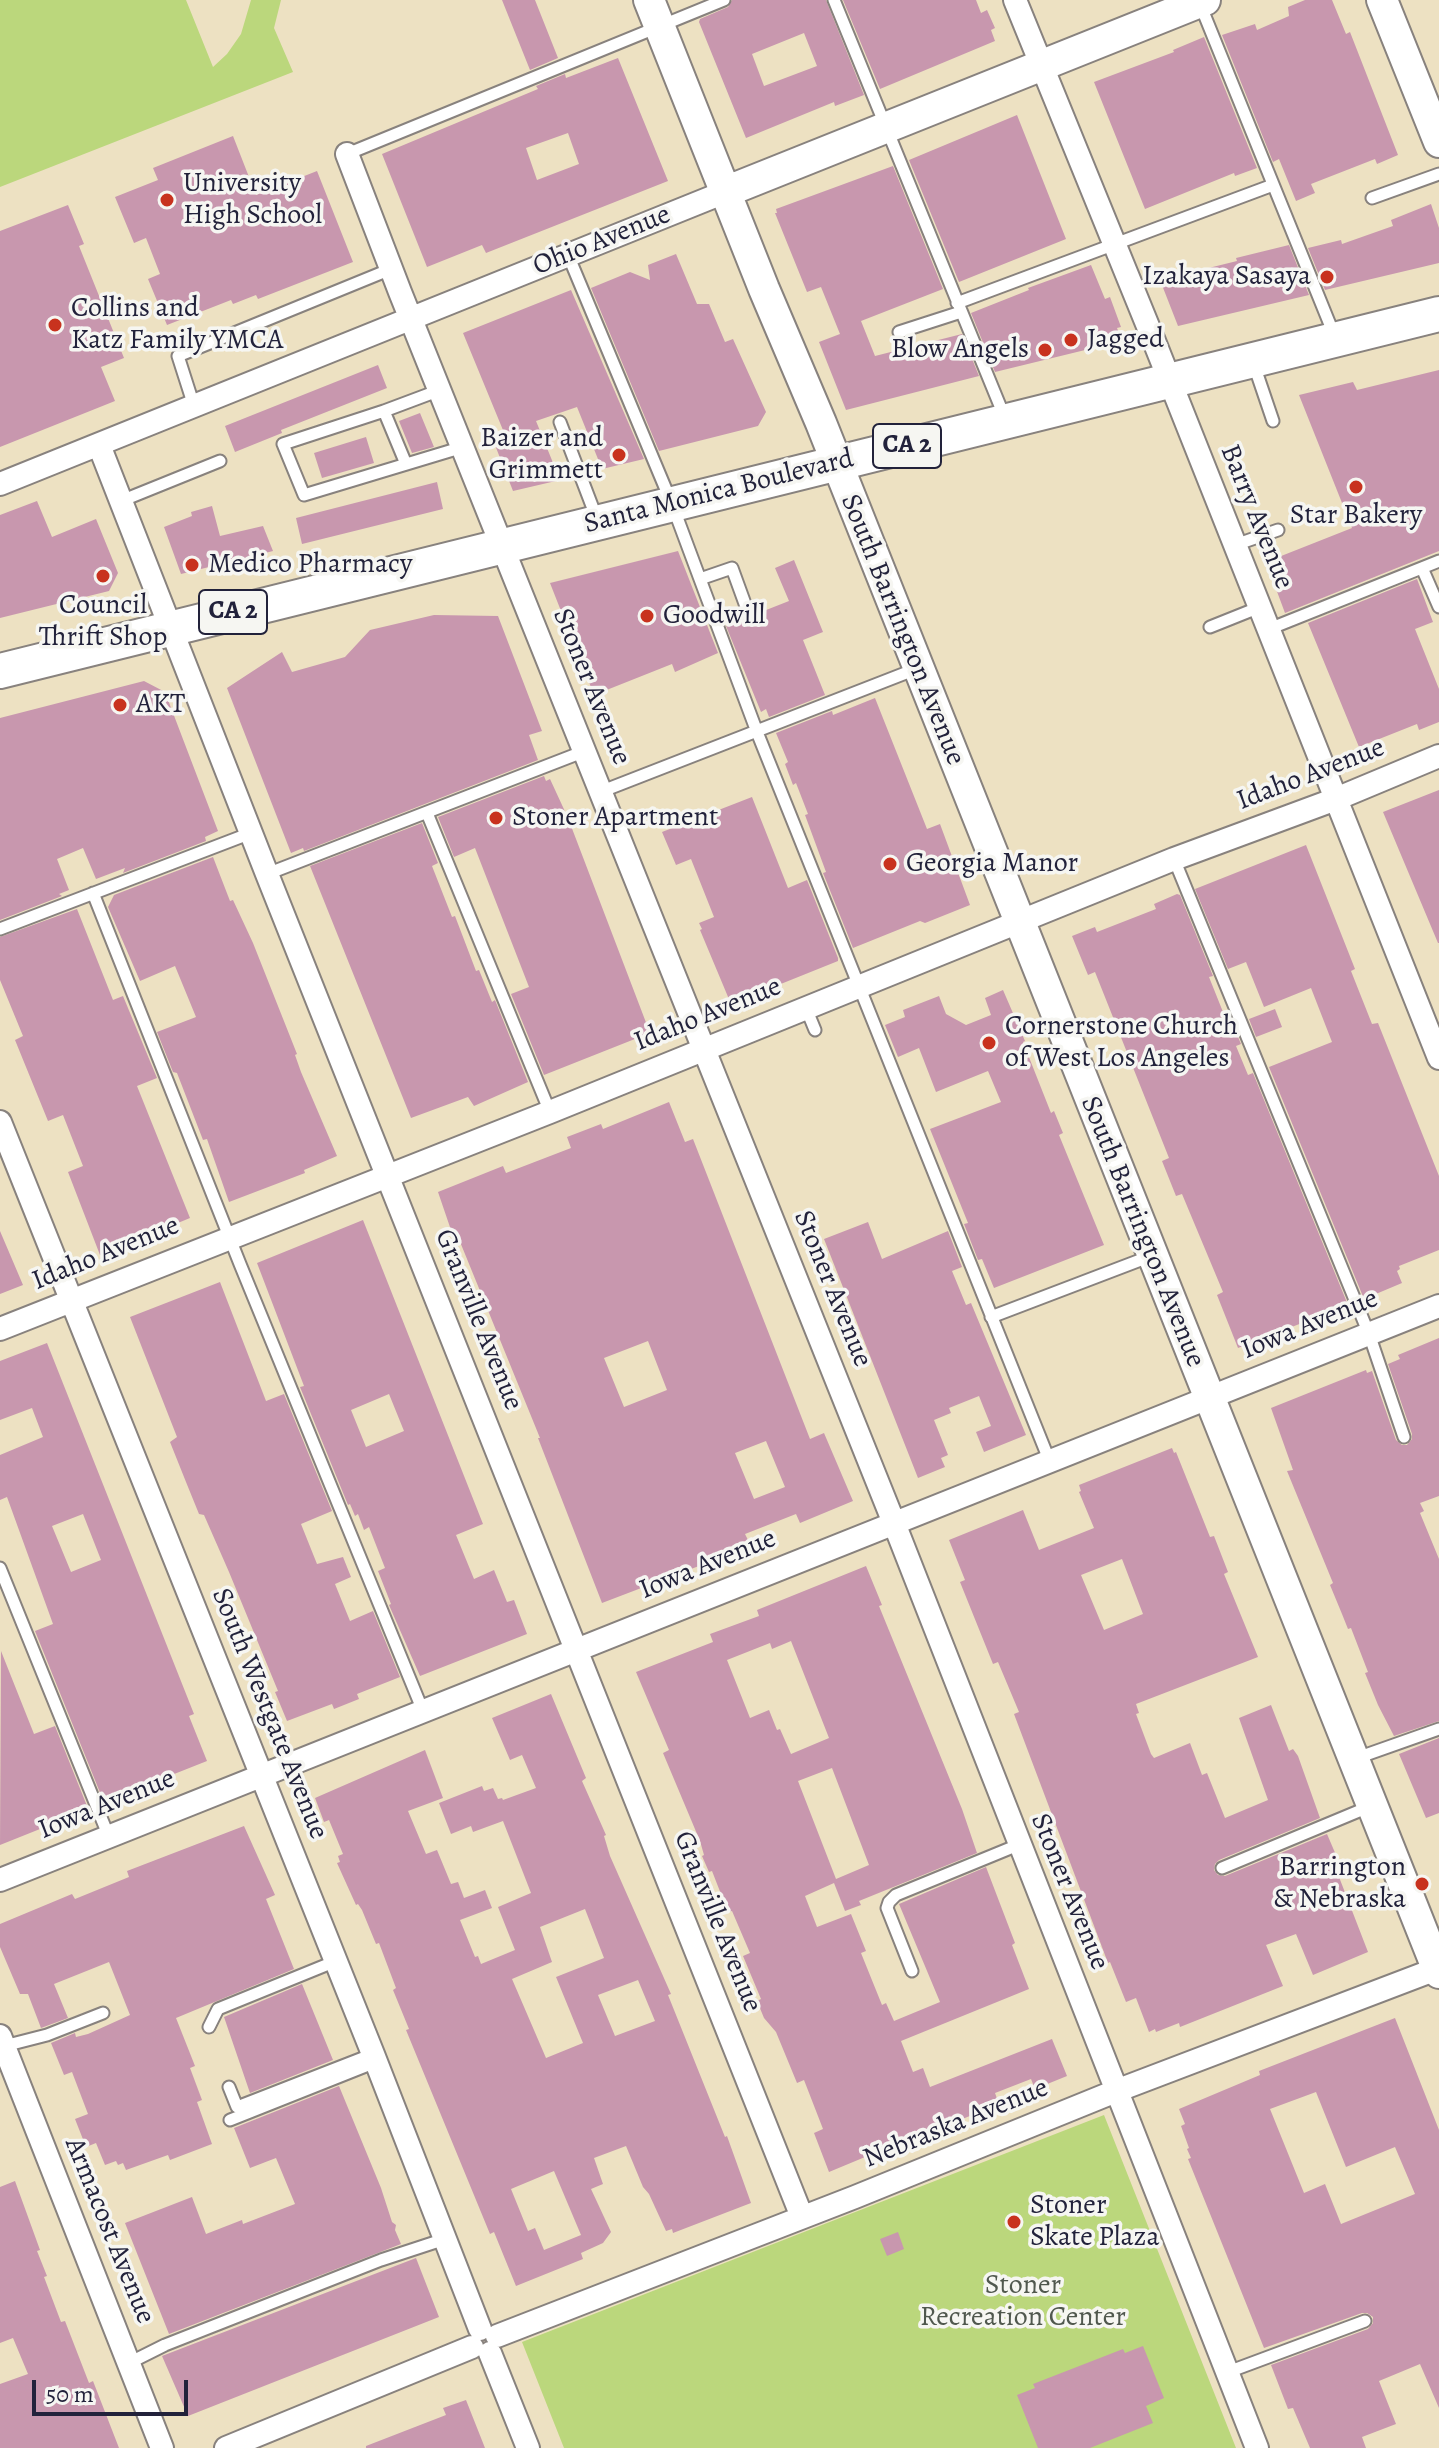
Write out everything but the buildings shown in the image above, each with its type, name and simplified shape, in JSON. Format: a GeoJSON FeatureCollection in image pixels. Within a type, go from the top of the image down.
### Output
{"type":"FeatureCollection","features":[{"type":"Feature","properties":{"kind":"main road","name":"Santa Monica Boulevard"},"geometry":{"type":"LineString","coordinates":[[0,671],[1439,314]]}},
{"type":"Feature","properties":{"kind":"street","name":"Barry Avenue"},"geometry":{"type":"LineString","coordinates":[[1015,0],[1439,1058]]}},
{"type":"Feature","properties":{"kind":"street"},"geometry":{"type":"LineString","coordinates":[[1382,0],[1439,142]]}},
{"type":"Feature","properties":{"kind":"street","name":"Ohio Avenue"},"geometry":{"type":"LineString","coordinates":[[0,484],[1200,1]]}},
{"type":"Feature","properties":{"kind":"street","name":"South Barrington Avenue"},"geometry":{"type":"LineString","coordinates":[[654,12],[1438,1970]]}},
{"type":"Feature","properties":{"kind":"street","name":"Stoner Avenue"},"geometry":{"type":"LineString","coordinates":[[347,154],[894,1523],[1257,2448]]}},
{"type":"Feature","properties":{"kind":"street","name":"Granville Avenue"},"geometry":{"type":"LineString","coordinates":[[99,445],[802,2217]]}},
{"type":"Feature","properties":{"kind":"street","name":"Idaho Avenue"},"geometry":{"type":"LineString","coordinates":[[0,1329],[1439,756]]}},
{"type":"Feature","properties":{"kind":"street","name":"South Westgate Avenue"},"geometry":{"type":"LineString","coordinates":[[0,1122],[528,2448]]}},
{"type":"Feature","properties":{"kind":"street","name":"Iowa Avenue"},"geometry":{"type":"LineString","coordinates":[[0,1880],[1439,1306]]}},
{"type":"Feature","properties":{"kind":"street","name":"Nebraska Avenue"},"geometry":{"type":"LineString","coordinates":[[226,2448],[485,2341],[1116,2091],[1438,1970]]}},
{"type":"Feature","properties":{"kind":"street","name":"Armacost Avenue"},"geometry":{"type":"LineString","coordinates":[[2,2041],[162,2448]]}},
{"type":"Feature","properties":{"kind":"lane"},"geometry":{"type":"LineString","coordinates":[[347,154],[654,12],[724,0]]}},
{"type":"Feature","properties":{"kind":"lane"},"geometry":{"type":"LineString","coordinates":[[834,0],[1006,421]]}},
{"type":"Feature","properties":{"kind":"lane"},"geometry":{"type":"LineString","coordinates":[[1200,1],[1336,340]]}},
{"type":"Feature","properties":{"kind":"lane"},"geometry":{"type":"LineString","coordinates":[[1372,198],[1439,174]]}},
{"type":"Feature","properties":{"kind":"lane"},"geometry":{"type":"LineString","coordinates":[[899,332],[1273,185]]}},
{"type":"Feature","properties":{"kind":"lane"},"geometry":{"type":"LineString","coordinates":[[568,255],[672,504],[757,732],[1050,1462]]}},
{"type":"Feature","properties":{"kind":"lane"},"geometry":{"type":"LineString","coordinates":[[194,406],[178,356],[391,269]]}},
{"type":"Feature","properties":{"kind":"lane"},"geometry":{"type":"LineString","coordinates":[[1253,361],[1273,421]]}},
{"type":"Feature","properties":{"kind":"lane"},"geometry":{"type":"LineString","coordinates":[[440,390],[283,444],[304,495],[463,447]]}},
{"type":"Feature","properties":{"kind":"lane"},"geometry":{"type":"LineString","coordinates":[[384,411],[406,464]]}},
{"type":"Feature","properties":{"kind":"lane"},"geometry":{"type":"LineString","coordinates":[[560,422],[599,522]]}},
{"type":"Feature","properties":{"kind":"lane"},"geometry":{"type":"LineString","coordinates":[[121,501],[220,461]]}},
{"type":"Feature","properties":{"kind":"lane"},"geometry":{"type":"LineString","coordinates":[[1235,545],[1278,530]]}},
{"type":"Feature","properties":{"kind":"lane"},"geometry":{"type":"LineString","coordinates":[[1269,629],[1439,561]]}},
{"type":"Feature","properties":{"kind":"lane"},"geometry":{"type":"LineString","coordinates":[[700,579],[732,568],[748,612]]}},
{"type":"Feature","properties":{"kind":"lane"},"geometry":{"type":"LineString","coordinates":[[1422,568],[1439,607]]}},
{"type":"Feature","properties":{"kind":"lane"},"geometry":{"type":"LineString","coordinates":[[1210,627],[1260,607]]}},
{"type":"Feature","properties":{"kind":"lane"},"geometry":{"type":"LineString","coordinates":[[600,792],[917,668]]}},
{"type":"Feature","properties":{"kind":"lane"},"geometry":{"type":"LineString","coordinates":[[267,874],[585,751]]}},
{"type":"Feature","properties":{"kind":"lane"},"geometry":{"type":"LineString","coordinates":[[427,813],[550,1112]]}},
{"type":"Feature","properties":{"kind":"lane"},"geometry":{"type":"LineString","coordinates":[[0,929],[251,833]]}},
{"type":"Feature","properties":{"kind":"lane"},"geometry":{"type":"LineString","coordinates":[[1174,859],[1369,1334],[1404,1437]]}},
{"type":"Feature","properties":{"kind":"lane"},"geometry":{"type":"LineString","coordinates":[[93,893],[229,1237],[423,1711]]}},
{"type":"Feature","properties":{"kind":"lane"},"geometry":{"type":"LineString","coordinates":[[806,1008],[815,1030]]}},
{"type":"Feature","properties":{"kind":"lane"},"geometry":{"type":"LineString","coordinates":[[991,1317],[1152,1256]]}},
{"type":"Feature","properties":{"kind":"lane"},"geometry":{"type":"LineString","coordinates":[[0,1568],[109,1837]]}},
{"type":"Feature","properties":{"kind":"lane"},"geometry":{"type":"LineString","coordinates":[[1354,1760],[1439,1729]]}},
{"type":"Feature","properties":{"kind":"lane"},"geometry":{"type":"LineString","coordinates":[[1222,1868],[1372,1806]]}},
{"type":"Feature","properties":{"kind":"lane"},"geometry":{"type":"LineString","coordinates":[[912,1971],[887,1908],[889,1902],[896,1895],[1018,1845]]}},
{"type":"Feature","properties":{"kind":"lane"},"geometry":{"type":"LineString","coordinates":[[209,2027],[218,2009],[336,1961]]}},
{"type":"Feature","properties":{"kind":"lane"},"geometry":{"type":"LineString","coordinates":[[2,2041],[47,2035],[103,2013]]}},
{"type":"Feature","properties":{"kind":"lane"},"geometry":{"type":"LineString","coordinates":[[229,2087],[237,2107],[375,2058]]}},
{"type":"Feature","properties":{"kind":"lane"},"geometry":{"type":"LineString","coordinates":[[230,2120],[375,2058]]}},
{"type":"Feature","properties":{"kind":"lane"},"geometry":{"type":"LineString","coordinates":[[129,2363],[165,2345],[381,2260],[445,2239]]}},
{"type":"Feature","properties":{"kind":"lane"},"geometry":{"type":"LineString","coordinates":[[1228,2372],[1365,2321]]}},
{"type":"Feature","properties":{"kind":"green space"},"geometry":{"type":"Polygon","coordinates":[[[0,0],[186,0],[213,67],[241,34],[251,0],[281,0],[274,28],[293,72],[0,187],[0,0]]]}},
{"type":"Feature","properties":{"kind":"green space","name":"Stoner Recreation Center"},"geometry":{"type":"Polygon","coordinates":[[[1104,2115],[1236,2448],[564,2448],[522,2342],[1104,2115]]]}},
{"type":"Feature","properties":{"kind":"place","name":"University High School"},"geometry":{"type":"Point","coordinates":[167,200]}},
{"type":"Feature","properties":{"kind":"place","name":"Izakaya Sasaya"},"geometry":{"type":"Point","coordinates":[1327,277]}},
{"type":"Feature","properties":{"kind":"place","name":"Collins and Katz Family YMCA"},"geometry":{"type":"Point","coordinates":[55,325]}},
{"type":"Feature","properties":{"kind":"place","name":"Jagged"},"geometry":{"type":"Point","coordinates":[1071,340]}},
{"type":"Feature","properties":{"kind":"place","name":"Blow Angels"},"geometry":{"type":"Point","coordinates":[1045,350]}},
{"type":"Feature","properties":{"kind":"place","name":"Baizer and Grimmett"},"geometry":{"type":"Point","coordinates":[619,455]}},
{"type":"Feature","properties":{"kind":"place","name":"Star Bakery"},"geometry":{"type":"Point","coordinates":[1356,487]}},
{"type":"Feature","properties":{"kind":"place","name":"Medico Pharmacy"},"geometry":{"type":"Point","coordinates":[192,565]}},
{"type":"Feature","properties":{"kind":"place","name":"Council Thrift Shop"},"geometry":{"type":"Point","coordinates":[103,576]}},
{"type":"Feature","properties":{"kind":"place","name":"Goodwill"},"geometry":{"type":"Point","coordinates":[647,616]}},
{"type":"Feature","properties":{"kind":"place","name":"AKT"},"geometry":{"type":"Point","coordinates":[120,705]}},
{"type":"Feature","properties":{"kind":"place","name":"Stoner Apartment"},"geometry":{"type":"Point","coordinates":[496,818]}},
{"type":"Feature","properties":{"kind":"place","name":"Georgia Manor"},"geometry":{"type":"Point","coordinates":[890,864]}},
{"type":"Feature","properties":{"kind":"place","name":"Cornerstone Church of West Los Angeles"},"geometry":{"type":"Point","coordinates":[989,1043]}},
{"type":"Feature","properties":{"kind":"place","name":"Barrington & Nebraska"},"geometry":{"type":"Point","coordinates":[1422,1884]}},
{"type":"Feature","properties":{"kind":"place","name":"Stoner Skate Plaza"},"geometry":{"type":"Point","coordinates":[1014,2222]}}]}
